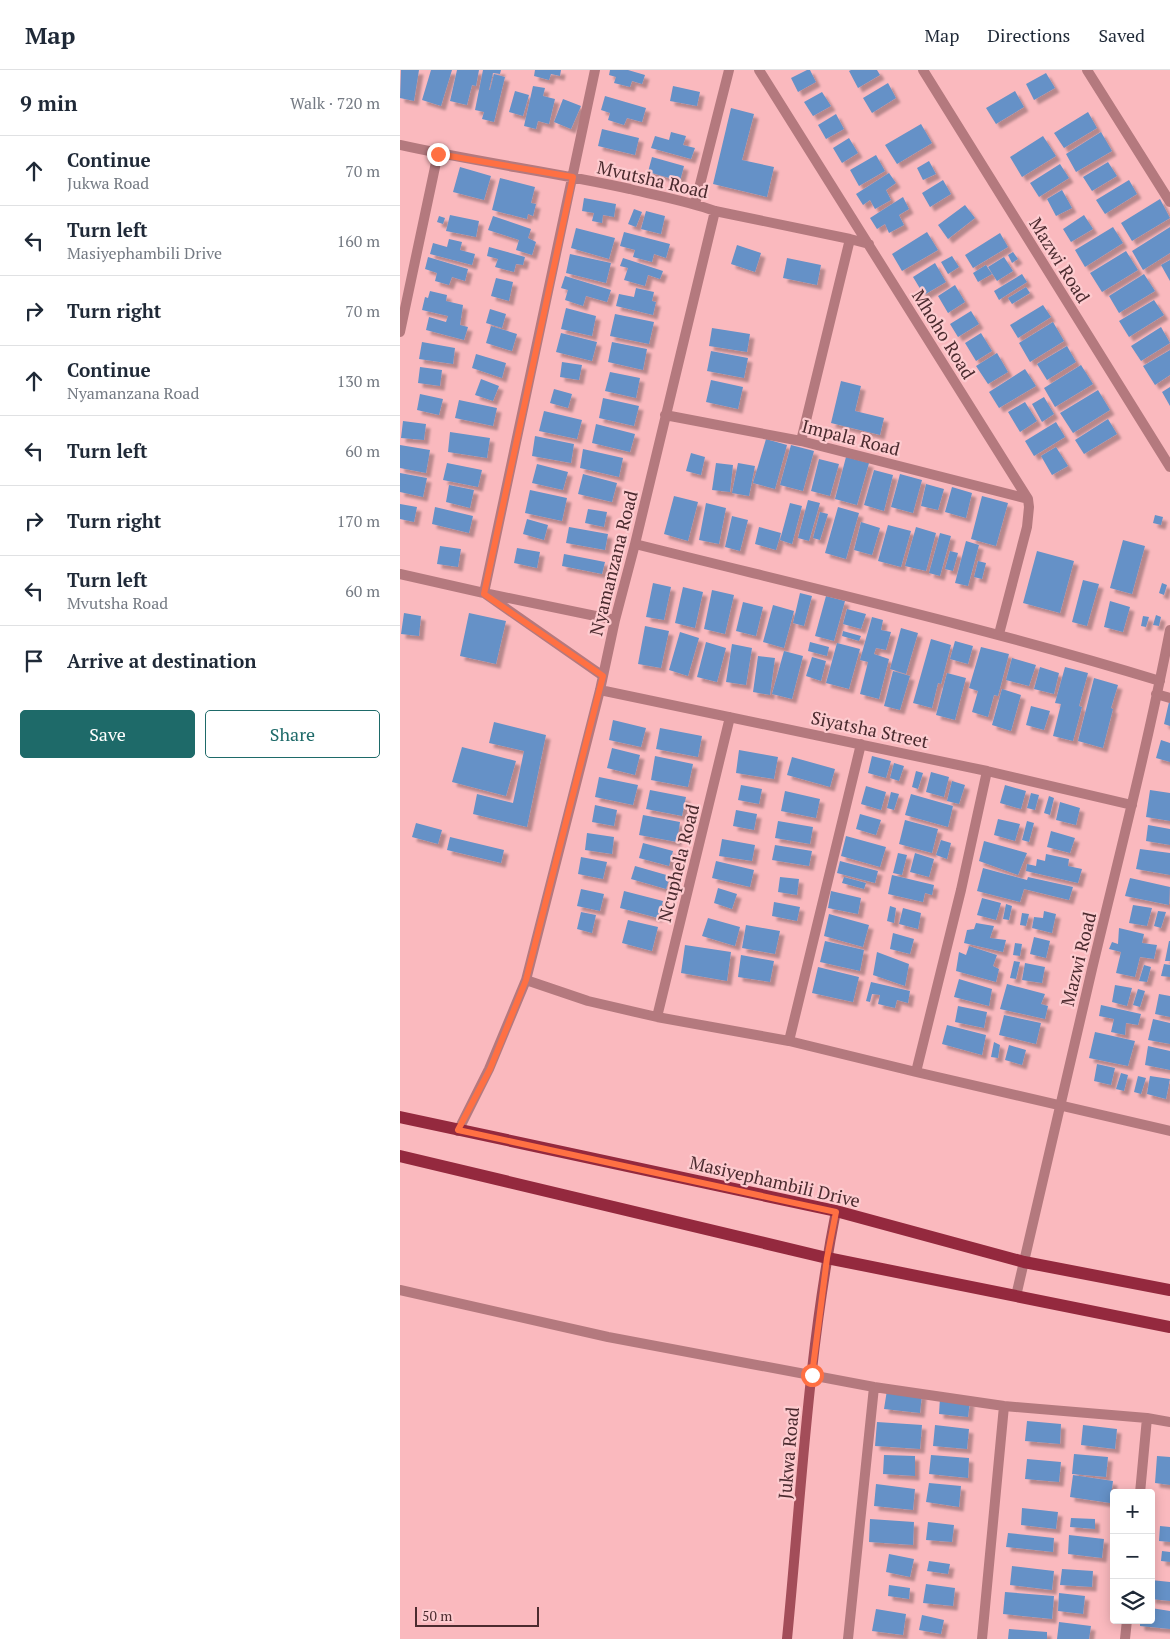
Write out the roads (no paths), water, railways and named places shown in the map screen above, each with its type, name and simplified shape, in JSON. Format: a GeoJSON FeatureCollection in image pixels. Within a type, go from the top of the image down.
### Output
{"type":"FeatureCollection","features":[{"type":"Feature","properties":{"kind":"main road","name":"Masiyephambili Drive"},"geometry":{"type":"LineString","coordinates":[[400,1117],[836,1212],[1024,1262],[1170,1290]]}},
{"type":"Feature","properties":{"kind":"main road"},"geometry":{"type":"LineString","coordinates":[[400,1156],[827,1258],[1170,1327]]}},
{"type":"Feature","properties":{"kind":"street"},"geometry":{"type":"LineString","coordinates":[[484,594],[595,70]]}},
{"type":"Feature","properties":{"kind":"street"},"geometry":{"type":"LineString","coordinates":[[694,204],[729,70]]}},
{"type":"Feature","properties":{"kind":"street","name":"Mhoho Road"},"geometry":{"type":"LineString","coordinates":[[759,70],[1028,499]]}},
{"type":"Feature","properties":{"kind":"street","name":"Mazwi Road"},"geometry":{"type":"LineString","coordinates":[[923,70],[1170,467]]}},
{"type":"Feature","properties":{"kind":"street"},"geometry":{"type":"LineString","coordinates":[[1087,70],[1170,202]]}},
{"type":"Feature","properties":{"kind":"street","name":"Mvutsha Road"},"geometry":{"type":"LineString","coordinates":[[400,145],[438,154],[573,177],[694,204],[715,211],[869,244]]}},
{"type":"Feature","properties":{"kind":"street"},"geometry":{"type":"LineString","coordinates":[[400,332],[438,154]]}},
{"type":"Feature","properties":{"kind":"street","name":"Nyamanzana Road"},"geometry":{"type":"LineString","coordinates":[[458,1130],[490,1069],[526,980],[600,690],[615,620],[715,211]]}},
{"type":"Feature","properties":{"kind":"street"},"geometry":{"type":"LineString","coordinates":[[801,441],[850,239]]}},
{"type":"Feature","properties":{"kind":"street","name":"Impala Road"},"geometry":{"type":"LineString","coordinates":[[665,415],[801,441],[1028,499]]}},
{"type":"Feature","properties":{"kind":"street"},"geometry":{"type":"LineString","coordinates":[[999,634],[1027,527],[1028,499]]}},
{"type":"Feature","properties":{"kind":"street"},"geometry":{"type":"LineString","coordinates":[[635,544],[999,634],[1160,681]]}},
{"type":"Feature","properties":{"kind":"street"},"geometry":{"type":"LineString","coordinates":[[400,574],[484,594],[615,620]]}},
{"type":"Feature","properties":{"kind":"street"},"geometry":{"type":"LineString","coordinates":[[484,594],[603,676]]}},
{"type":"Feature","properties":{"kind":"street","name":"Mazwi Road"},"geometry":{"type":"LineString","coordinates":[[1016,1296],[1059,1105],[1132,805],[1170,630]]}},
{"type":"Feature","properties":{"kind":"street","name":"Siyatsha Street"},"geometry":{"type":"LineString","coordinates":[[600,690],[987,771],[1132,805]]}},
{"type":"Feature","properties":{"kind":"street"},"geometry":{"type":"LineString","coordinates":[[1156,694],[1170,698]]}},
{"type":"Feature","properties":{"kind":"street","name":"Ncuphela Road"},"geometry":{"type":"LineString","coordinates":[[657,1017],[730,717]]}},
{"type":"Feature","properties":{"kind":"street"},"geometry":{"type":"LineString","coordinates":[[789,1040],[861,744]]}},
{"type":"Feature","properties":{"kind":"street"},"geometry":{"type":"LineString","coordinates":[[916,1072],[961,890],[987,771]]}},
{"type":"Feature","properties":{"kind":"street"},"geometry":{"type":"LineString","coordinates":[[526,980],[588,1001],[657,1017],[789,1040],[916,1072],[1170,1131]]}},
{"type":"Feature","properties":{"kind":"street","name":"Jukwa Road"},"geometry":{"type":"LineString","coordinates":[[788,1639],[812,1375],[827,1258],[836,1212]]}},
{"type":"Feature","properties":{"kind":"street"},"geometry":{"type":"LineString","coordinates":[[400,1290],[608,1337],[874,1387],[1004,1406],[1147,1418],[1170,1422]]}},
{"type":"Feature","properties":{"kind":"street"},"geometry":{"type":"LineString","coordinates":[[848,1639],[874,1387]]}},
{"type":"Feature","properties":{"kind":"street"},"geometry":{"type":"LineString","coordinates":[[982,1639],[1004,1406]]}},
{"type":"Feature","properties":{"kind":"street"},"geometry":{"type":"LineString","coordinates":[[1140,1489],[1147,1418]]}},
{"type":"Feature","properties":{"kind":"street"},"geometry":{"type":"LineString","coordinates":[[1126,1639],[1127,1624]]}}]}
